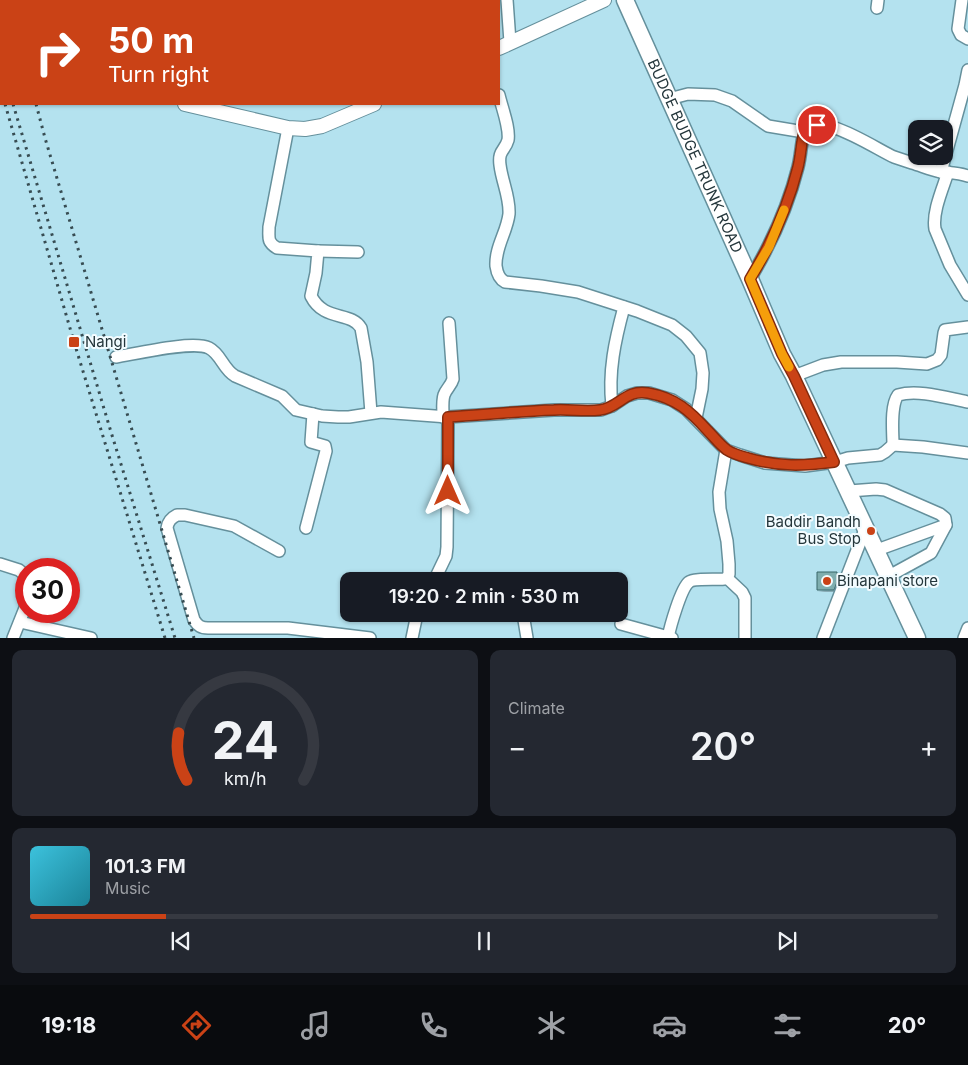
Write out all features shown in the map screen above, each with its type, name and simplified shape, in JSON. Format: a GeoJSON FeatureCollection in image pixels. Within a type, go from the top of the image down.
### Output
{"type":"FeatureCollection","features":[{"type":"Feature","properties":{"kind":"main road","name":"BUDGE BUDGE TRUNK ROAD"},"geometry":{"type":"LineString","coordinates":[[625,0],[782,354],[918,638]]}},
{"type":"Feature","properties":{"kind":"street"},"geometry":{"type":"LineString","coordinates":[[507,0],[505,45],[604,0]]}},
{"type":"Feature","properties":{"kind":"street"},"geometry":{"type":"LineString","coordinates":[[962,0],[958,29],[961,35],[968,38]]}},
{"type":"Feature","properties":{"kind":"street"},"geometry":{"type":"LineString","coordinates":[[968,70],[935,212],[934,224],[950,265],[968,295]]}},
{"type":"Feature","properties":{"kind":"street"},"geometry":{"type":"LineString","coordinates":[[669,99],[688,94],[715,95],[732,101],[768,126],[804,132]]}},
{"type":"Feature","properties":{"kind":"street"},"geometry":{"type":"LineString","coordinates":[[500,99],[508,140],[499,156],[503,180],[510,203],[507,226],[500,242],[496,264],[501,280],[578,292],[672,325],[686,336],[700,354],[703,373],[696,418]]}},
{"type":"Feature","properties":{"kind":"street"},"geometry":{"type":"LineString","coordinates":[[205,106],[288,128],[305,129],[322,126],[372,105]]}},
{"type":"Feature","properties":{"kind":"street"},"geometry":{"type":"LineString","coordinates":[[750,279],[769,247],[790,196],[800,158],[804,132],[810,126],[826,126],[839,130],[861,139],[893,157],[945,172],[968,176]]}},
{"type":"Feature","properties":{"kind":"street"},"geometry":{"type":"LineString","coordinates":[[288,128],[268,239],[277,248],[358,252]]}},
{"type":"Feature","properties":{"kind":"street"},"geometry":{"type":"LineString","coordinates":[[318,251],[311,296],[322,310],[352,320],[361,328],[367,362],[371,413]]}},
{"type":"Feature","properties":{"kind":"street"},"geometry":{"type":"LineString","coordinates":[[612,406],[610,377],[615,339],[624,307]]}},
{"type":"Feature","properties":{"kind":"street"},"geometry":{"type":"LineString","coordinates":[[438,572],[446,556],[447,547],[445,417],[443,400],[444,393],[452,385],[453,380],[449,323]]}},
{"type":"Feature","properties":{"kind":"street"},"geometry":{"type":"LineString","coordinates":[[794,376],[823,365],[841,362],[927,364],[937,360],[941,355],[945,330],[968,327]]}},
{"type":"Feature","properties":{"kind":"street"},"geometry":{"type":"LineString","coordinates":[[116,357],[183,346],[202,345],[214,351],[228,372],[282,396],[296,410],[338,417],[381,412],[445,417],[554,410],[601,410],[637,392],[649,393],[672,400],[696,418],[726,450],[765,462],[805,466],[848,458],[880,455],[893,445],[968,453]]}},
{"type":"Feature","properties":{"kind":"street"},"geometry":{"type":"LineString","coordinates":[[893,445],[894,408],[895,399],[898,396],[920,393],[968,402]]}},
{"type":"Feature","properties":{"kind":"street"},"geometry":{"type":"LineString","coordinates":[[306,528],[326,451],[325,446],[312,442],[313,414]]}},
{"type":"Feature","properties":{"kind":"street"},"geometry":{"type":"LineString","coordinates":[[621,624],[669,637],[676,608],[688,583],[696,580],[724,580],[727,578],[729,564],[727,541],[720,509],[719,492],[726,450]]}},
{"type":"Feature","properties":{"kind":"street"},"geometry":{"type":"LineString","coordinates":[[848,491],[885,490],[940,514],[945,518],[946,525],[931,553],[889,576]]}},
{"type":"Feature","properties":{"kind":"street"},"geometry":{"type":"LineString","coordinates":[[279,551],[242,530],[225,524],[178,515],[171,518],[168,522],[167,528],[194,620],[198,626],[268,633],[288,628],[367,637]]}},
{"type":"Feature","properties":{"kind":"street"},"geometry":{"type":"LineString","coordinates":[[877,550],[946,525]]}},
{"type":"Feature","properties":{"kind":"street"},"geometry":{"type":"LineString","coordinates":[[822,638],[866,527]]}},
{"type":"Feature","properties":{"kind":"street"},"geometry":{"type":"LineString","coordinates":[[0,564],[15,569]]}},
{"type":"Feature","properties":{"kind":"street"},"geometry":{"type":"LineString","coordinates":[[727,578],[742,592],[745,598],[745,638]]}},
{"type":"Feature","properties":{"kind":"street"},"geometry":{"type":"LineString","coordinates":[[412,638],[415,622]]}},
{"type":"Feature","properties":{"kind":"street"},"geometry":{"type":"LineString","coordinates":[[525,622],[527,638]]}},
{"type":"Feature","properties":{"kind":"street"},"geometry":{"type":"LineString","coordinates":[[13,638],[20,623]]}},
{"type":"Feature","properties":{"kind":"street"},"geometry":{"type":"LineString","coordinates":[[24,623],[91,638]]}},
{"type":"Feature","properties":{"kind":"street"},"geometry":{"type":"LineString","coordinates":[[964,638],[968,628]]}},
{"type":"Feature","properties":{"kind":"building","name":"Binapani store"},"geometry":{"type":"Polygon","coordinates":[[[817,572],[837,572],[837,582],[834,590],[817,590],[817,572]]]}},
{"type":"Feature","properties":{"kind":"railway"},"geometry":{"type":"LineString","coordinates":[[5,105],[74,342],[165,638]]}},
{"type":"Feature","properties":{"kind":"railway"},"geometry":{"type":"LineString","coordinates":[[13,105],[175,638]]}},
{"type":"Feature","properties":{"kind":"railway"},"geometry":{"type":"LineString","coordinates":[[36,105],[194,638]]}},
{"type":"Feature","properties":{"kind":"slow traffic"},"geometry":{"type":"LineString","coordinates":[[784,210],[769,247],[750,279],[789,367]]}},
{"type":"Feature","properties":{"kind":"place","name":"Nangi"},"geometry":{"type":"Point","coordinates":[74,342]}},
{"type":"Feature","properties":{"kind":"place","name":"Baddir Bandh Bus Stop"},"geometry":{"type":"Point","coordinates":[871,531]}},
{"type":"Feature","properties":{"kind":"place","name":"Binapani store"},"geometry":{"type":"Point","coordinates":[827,581]}},
{"type":"Feature","properties":{"kind":"route"},"geometry":{"type":"LineString","coordinates":[[448,491],[448,417],[554,410],[601,410],[637,392],[649,393],[672,400],[698,420],[726,450],[740,455],[765,462],[805,466],[834,462],[782,354],[750,279],[769,247],[790,196],[798,168],[804,132],[810,126],[817,125]]}}]}
